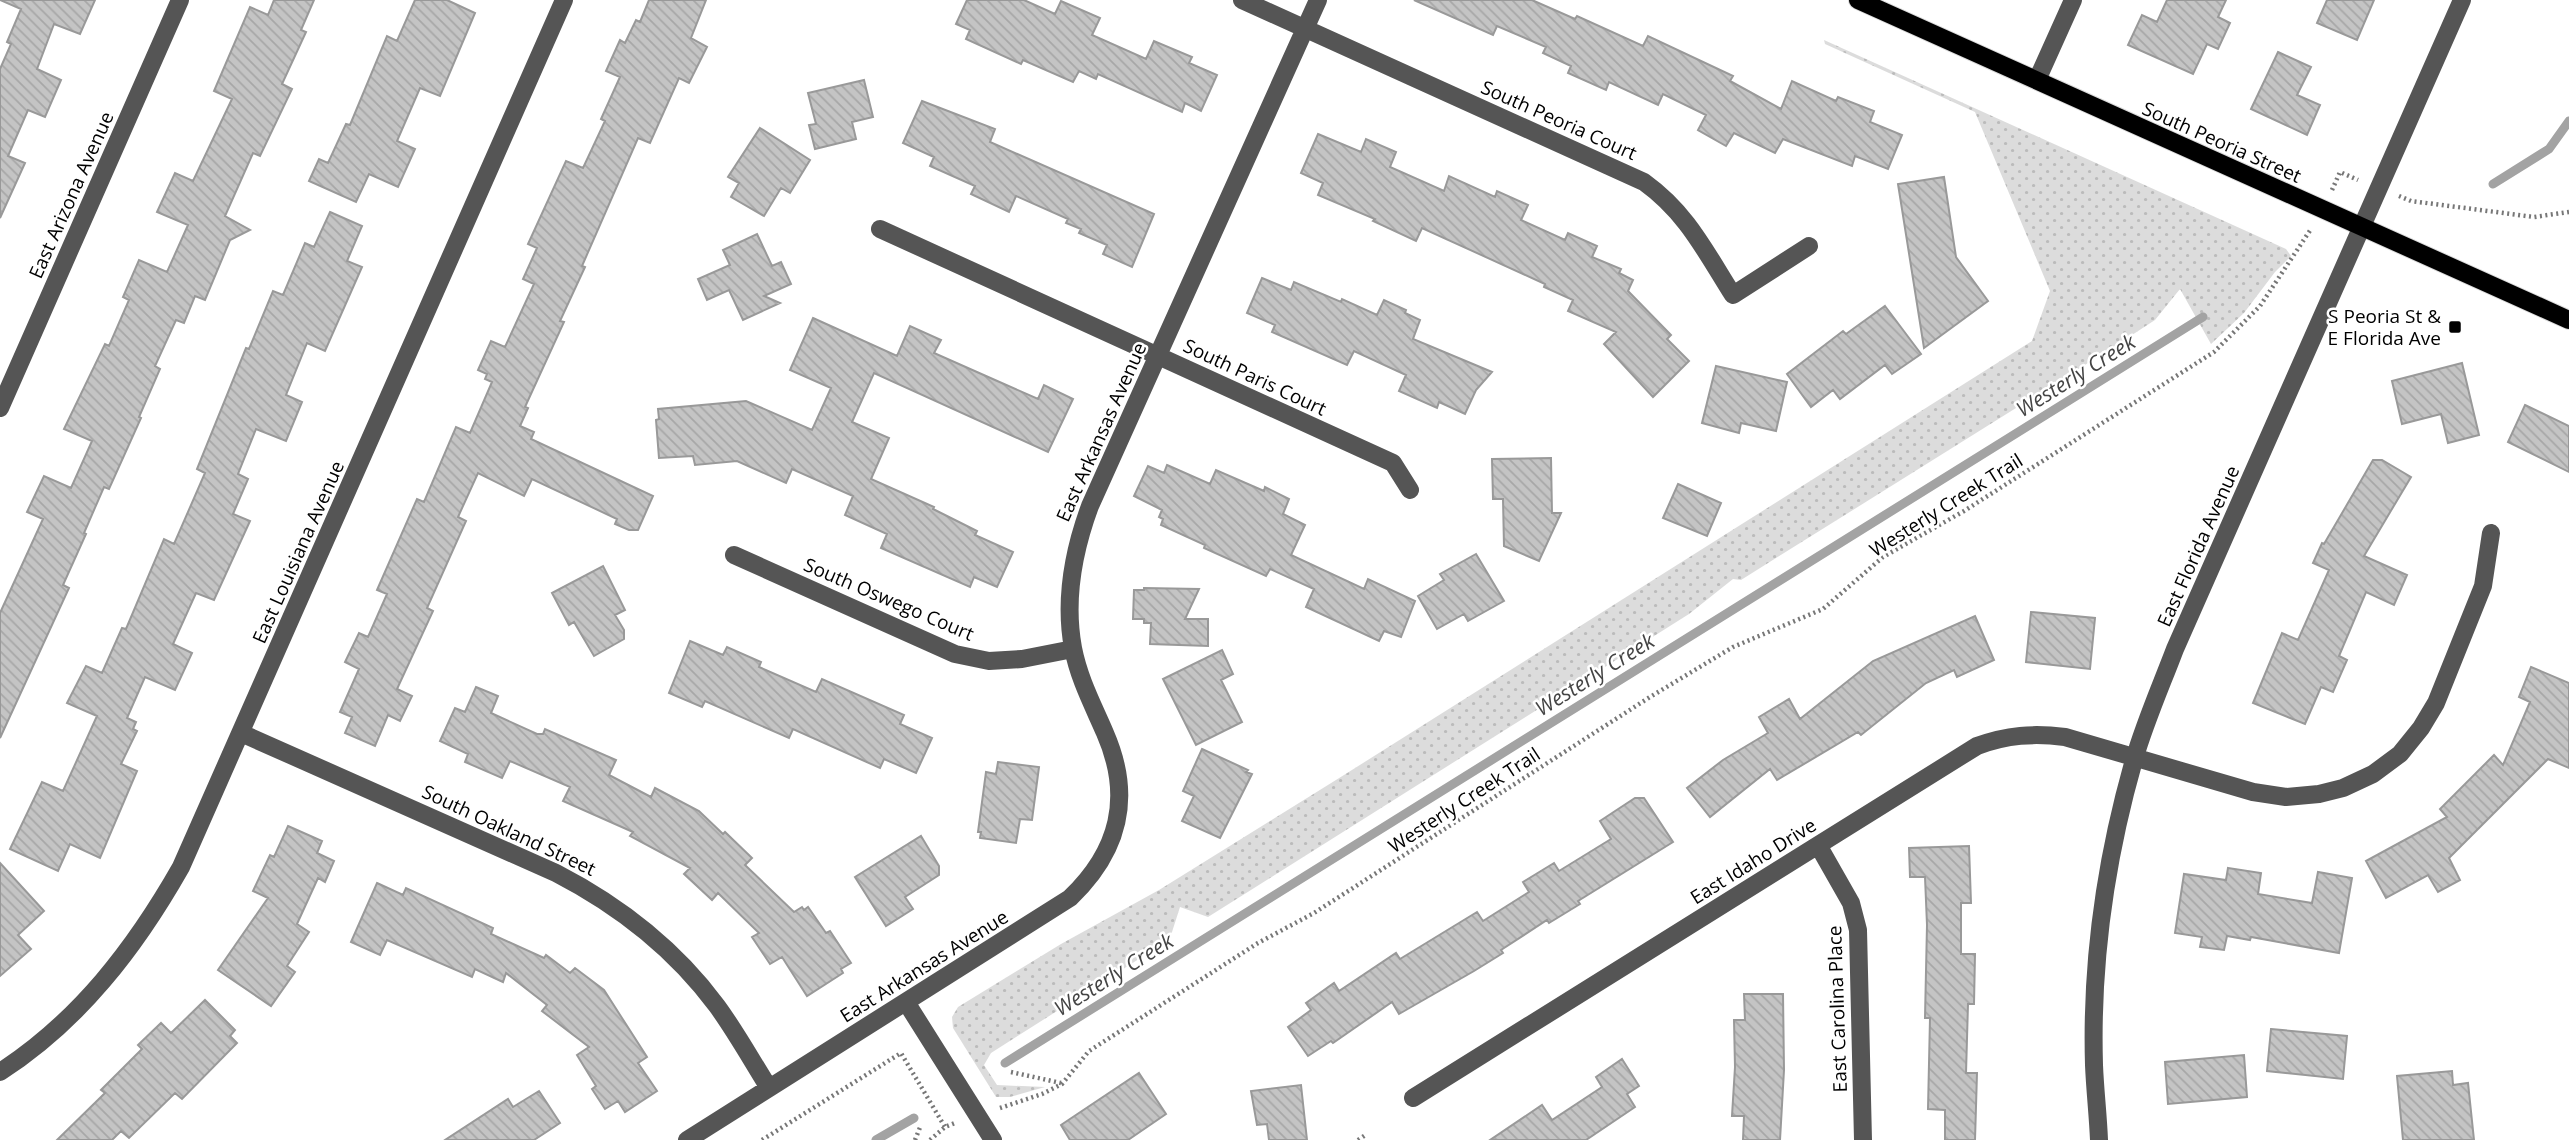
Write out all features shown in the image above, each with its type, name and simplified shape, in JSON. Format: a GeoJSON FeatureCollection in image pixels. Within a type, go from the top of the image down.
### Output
{"type":"FeatureCollection","features":[{"type":"Feature","properties":{"kind":"main road","name":"South Peoria Street"},"geometry":{"type":"LineString","coordinates":[[1858,0],[2569,320]]}},
{"type":"Feature","properties":{"kind":"street","name":"East Arizona Avenue"},"geometry":{"type":"LineString","coordinates":[[0,408],[180,0]]}},
{"type":"Feature","properties":{"kind":"street","name":"East Louisiana Avenue"},"geometry":{"type":"LineString","coordinates":[[0,1072],[59,1027],[118,964],[152,917],[181,867],[564,0]]}},
{"type":"Feature","properties":{"kind":"street","name":"South Peoria Court"},"geometry":{"type":"LineString","coordinates":[[1242,0],[1644,182],[1666,198],[1684,218],[1733,295],[1809,246]]}},
{"type":"Feature","properties":{"kind":"street","name":"East Arkansas Avenue"},"geometry":{"type":"LineString","coordinates":[[687,1140],[1070,898],[1089,879],[1105,856],[1117,824],[1120,796],[1118,768],[1084,688],[1073,649],[1069,612],[1071,574],[1078,537],[1318,0]]}},
{"type":"Feature","properties":{"kind":"street"},"geometry":{"type":"LineString","coordinates":[[2037,80],[2073,0]]}},
{"type":"Feature","properties":{"kind":"street","name":"East Florida Avenue"},"geometry":{"type":"LineString","coordinates":[[2099,1140],[2094,1065],[2097,961],[2102,909],[2118,821],[2135,757],[2175,649],[2462,0]]}},
{"type":"Feature","properties":{"kind":"street","name":"South Paris Court"},"geometry":{"type":"LineString","coordinates":[[880,229],[1394,463],[1410,490]]}},
{"type":"Feature","properties":{"kind":"street"},"geometry":{"type":"LineString","coordinates":[[2135,757],[2253,792],[2286,797],[2319,794],[2343,788],[2373,774],[2407,746],[2421,729],[2435,703],[2483,586],[2491,533]]}},
{"type":"Feature","properties":{"kind":"street","name":"South Oswego Court"},"geometry":{"type":"LineString","coordinates":[[734,555],[955,654],[989,661],[1022,659],[1073,649]]}},
{"type":"Feature","properties":{"kind":"street","name":"South Oakland Street"},"geometry":{"type":"LineString","coordinates":[[241,733],[556,873],[604,898],[663,944],[692,974],[719,1008],[769,1088]]}},
{"type":"Feature","properties":{"kind":"street","name":"East Idaho Drive"},"geometry":{"type":"LineString","coordinates":[[1413,1098],[1977,746],[2003,737],[2038,733],[2065,737],[2135,757]]}},
{"type":"Feature","properties":{"kind":"street","name":"East Carolina Place"},"geometry":{"type":"LineString","coordinates":[[1818,845],[1851,903],[1858,930],[1863,1140]]}},
{"type":"Feature","properties":{"kind":"street"},"geometry":{"type":"LineString","coordinates":[[906,1002],[993,1140]]}},
{"type":"Feature","properties":{"kind":"path","name":"Westerly Creek Trail"},"geometry":{"type":"LineString","coordinates":[[930,1140],[945,1127],[1042,1094],[1062,1084],[1089,1051],[1258,943],[1314,913],[1721,654],[1823,609],[1883,557],[1964,512],[2214,352],[2260,306],[2323,211],[2340,172],[2411,201],[2534,217],[2569,212]]}},
{"type":"Feature","properties":{"kind":"path"},"geometry":{"type":"LineString","coordinates":[[762,1140],[901,1053],[945,1127]]}},
{"type":"Feature","properties":{"kind":"path"},"geometry":{"type":"LineString","coordinates":[[1012,1072],[1062,1084]]}},
{"type":"Feature","properties":{"kind":"path"},"geometry":{"type":"LineString","coordinates":[[915,1140],[921,1125]]}},
{"type":"Feature","properties":{"kind":"path"},"geometry":{"type":"LineString","coordinates":[[1358,1140],[1367,1134]]}},
{"type":"Feature","properties":{"kind":"shaded area"},"geometry":{"type":"Polygon","coordinates":[[[1824,40],[2286,249],[2291,256],[2275,272],[2244,313],[2211,344],[2180,289],[2155,320],[2112,348],[1741,580],[1733,579],[1689,614],[1208,917],[1180,907],[1172,932],[1164,943],[991,1053],[984,1065],[997,1085],[1045,1087],[1010,1097],[996,1097],[953,1028],[952,1017],[958,1007],[1061,944],[1159,890],[2032,341],[2050,291],[1975,112],[1825,44],[1824,40]]]}},
{"type":"Feature","properties":{"kind":"building"},"geometry":{"type":"Polygon","coordinates":[[[0,0],[95,0],[80,34],[54,24],[37,69],[61,80],[45,117],[28,110],[8,156],[25,163],[0,218],[0,69],[11,44],[7,42],[21,9],[0,0]]]}},
{"type":"Feature","properties":{"kind":"building"},"geometry":{"type":"Polygon","coordinates":[[[274,0],[314,0],[301,30],[306,32],[282,84],[292,89],[260,156],[253,153],[225,216],[250,230],[230,240],[205,300],[195,296],[184,323],[176,320],[155,366],[160,369],[139,417],[141,418],[109,489],[104,487],[63,585],[69,588],[0,738],[0,613],[43,519],[27,512],[44,476],[71,488],[92,441],[64,429],[105,344],[109,346],[129,300],[123,297],[139,260],[167,272],[188,225],[157,212],[175,173],[193,181],[232,99],[214,91],[250,7],[268,15],[274,0]]]}},
{"type":"Feature","properties":{"kind":"building"},"geometry":{"type":"Polygon","coordinates":[[[415,0],[447,0],[475,13],[440,96],[420,88],[397,141],[415,149],[398,187],[369,174],[356,202],[309,181],[319,159],[328,163],[346,124],[350,125],[387,36],[397,41],[415,0]]]}},
{"type":"Feature","properties":{"kind":"building"},"geometry":{"type":"Polygon","coordinates":[[[649,0],[706,0],[691,38],[707,47],[689,83],[679,78],[650,143],[638,138],[582,266],[585,267],[560,321],[564,322],[525,407],[528,408],[520,426],[534,432],[531,439],[653,496],[638,530],[629,530],[615,524],[617,519],[532,479],[524,496],[478,473],[458,517],[466,521],[427,608],[433,611],[397,689],[412,696],[400,721],[388,715],[375,746],[345,733],[352,717],[340,712],[359,669],[345,662],[359,633],[368,637],[387,594],[377,590],[417,499],[424,502],[456,427],[470,433],[492,382],[485,379],[487,374],[478,370],[491,341],[505,347],[534,284],[523,279],[537,248],[528,244],[566,161],[583,168],[605,121],[601,119],[620,77],[606,71],[620,40],[625,43],[636,20],[640,22],[649,0]]]}},
{"type":"Feature","properties":{"kind":"building"},"geometry":{"type":"Polygon","coordinates":[[[967,0],[1024,0],[1055,14],[1061,1],[1100,18],[1092,35],[1146,59],[1154,41],[1192,57],[1189,63],[1217,75],[1201,111],[1185,103],[1182,112],[1098,74],[1096,79],[1079,71],[1073,82],[1023,60],[1021,64],[966,39],[970,30],[956,24],[967,0]]]}},
{"type":"Feature","properties":{"kind":"building"},"geometry":{"type":"Polygon","coordinates":[[[1414,0],[1532,0],[1575,19],[1577,16],[1643,46],[1648,36],[1733,76],[1730,81],[1781,109],[1792,81],[1836,101],[1838,97],[1874,111],[1870,122],[1902,135],[1888,169],[1855,156],[1852,166],[1783,139],[1775,153],[1734,133],[1726,146],[1698,130],[1706,115],[1663,94],[1658,105],[1609,82],[1606,90],[1568,73],[1571,66],[1543,53],[1546,47],[1497,26],[1493,35],[1414,0]]]}},
{"type":"Feature","properties":{"kind":"building"},"geometry":{"type":"Polygon","coordinates":[[[2167,0],[2226,0],[2218,17],[2230,23],[2218,49],[2207,44],[2193,74],[2128,45],[2142,15],[2157,22],[2167,0]]]}},
{"type":"Feature","properties":{"kind":"building"},"geometry":{"type":"Polygon","coordinates":[[[2327,0],[2374,0],[2357,40],[2317,23],[2327,0]]]}},
{"type":"Feature","properties":{"kind":"building"},"geometry":{"type":"Polygon","coordinates":[[[2278,52],[2311,67],[2297,95],[2320,105],[2307,135],[2251,109],[2278,52]]]}},
{"type":"Feature","properties":{"kind":"building"},"geometry":{"type":"Polygon","coordinates":[[[864,80],[873,117],[852,122],[856,139],[815,149],[809,125],[816,124],[808,93],[864,80]]]}},
{"type":"Feature","properties":{"kind":"building"},"geometry":{"type":"Polygon","coordinates":[[[922,101],[995,129],[990,142],[1154,214],[1132,267],[1103,254],[1107,245],[1079,233],[1081,229],[1066,223],[1068,219],[1016,196],[1009,212],[971,194],[975,186],[930,166],[934,157],[903,143],[922,101]]]}},
{"type":"Feature","properties":{"kind":"building"},"geometry":{"type":"Polygon","coordinates":[[[760,128],[810,160],[790,193],[781,188],[764,216],[731,197],[739,183],[728,177],[760,128]]]}},
{"type":"Feature","properties":{"kind":"building"},"geometry":{"type":"Polygon","coordinates":[[[1318,134],[1361,152],[1366,139],[1396,152],[1390,167],[1444,191],[1449,176],[1495,197],[1497,191],[1528,205],[1521,220],[1565,240],[1568,233],[1597,246],[1592,257],[1621,269],[1619,273],[1633,280],[1628,291],[1671,335],[1667,339],[1689,361],[1653,397],[1604,344],[1616,332],[1568,311],[1573,300],[1544,287],[1545,284],[1422,228],[1416,241],[1373,221],[1375,219],[1318,195],[1323,183],[1301,173],[1318,134]]]}},
{"type":"Feature","properties":{"kind":"building"},"geometry":{"type":"Polygon","coordinates":[[[1944,177],[1956,257],[1988,301],[1924,348],[1898,184],[1944,177]]]}},
{"type":"Feature","properties":{"kind":"building"},"geometry":{"type":"Polygon","coordinates":[[[330,212],[362,226],[347,261],[362,267],[325,351],[307,343],[286,395],[302,402],[286,441],[256,429],[238,474],[248,479],[233,514],[250,521],[214,600],[196,593],[173,644],[192,653],[175,690],[145,677],[127,718],[136,722],[133,729],[137,731],[121,764],[137,771],[100,858],[70,844],[58,871],[10,849],[42,782],[63,791],[97,716],[67,703],[86,666],[102,673],[122,628],[126,629],[164,539],[174,544],[205,473],[197,469],[246,348],[249,349],[273,291],[283,295],[305,243],[314,247],[330,212]]]}},
{"type":"Feature","properties":{"kind":"building"},"geometry":{"type":"Polygon","coordinates":[[[757,234],[772,266],[781,262],[791,284],[764,296],[780,303],[743,320],[729,290],[707,300],[698,279],[730,265],[723,250],[757,234]]]}},
{"type":"Feature","properties":{"kind":"building"},"geometry":{"type":"Polygon","coordinates":[[[1262,278],[1291,290],[1294,282],[1377,315],[1384,300],[1420,320],[1413,339],[1492,372],[1476,390],[1465,414],[1439,402],[1437,408],[1399,391],[1406,375],[1354,351],[1347,365],[1272,332],[1275,325],[1247,313],[1262,278]]]}},
{"type":"Feature","properties":{"kind":"building"},"geometry":{"type":"Polygon","coordinates":[[[1885,306],[1921,354],[1892,374],[1885,365],[1840,399],[1833,390],[1811,407],[1787,374],[1843,331],[1846,334],[1885,306]]]}},
{"type":"Feature","properties":{"kind":"building"},"geometry":{"type":"Polygon","coordinates":[[[813,318],[897,356],[910,326],[941,340],[934,353],[1038,399],[1044,385],[1073,399],[1048,452],[874,373],[852,422],[889,438],[871,479],[934,507],[933,509],[977,531],[975,535],[1013,552],[997,587],[974,577],[970,587],[881,548],[887,534],[845,515],[853,496],[792,469],[786,483],[737,461],[695,465],[693,456],[659,458],[656,420],[659,419],[658,409],[746,401],[812,430],[831,388],[790,370],[813,318]]]}},
{"type":"Feature","properties":{"kind":"building"},"geometry":{"type":"Polygon","coordinates":[[[2462,363],[2479,435],[2448,443],[2441,414],[2402,424],[2392,381],[2462,363]]]}},
{"type":"Feature","properties":{"kind":"building"},"geometry":{"type":"Polygon","coordinates":[[[1716,366],[1787,382],[1776,431],[1741,423],[1739,433],[1702,423],[1716,366]]]}},
{"type":"Feature","properties":{"kind":"building"},"geometry":{"type":"Polygon","coordinates":[[[2525,405],[2569,426],[2569,472],[2508,442],[2525,405]]]}},
{"type":"Feature","properties":{"kind":"building"},"geometry":{"type":"Polygon","coordinates":[[[1551,458],[1552,513],[1561,513],[1539,561],[1504,546],[1503,499],[1493,499],[1492,459],[1551,458]]]}},
{"type":"Feature","properties":{"kind":"building"},"geometry":{"type":"Polygon","coordinates":[[[2373,460],[2382,460],[2411,477],[2364,556],[2407,575],[2394,605],[2366,592],[2339,656],[2347,660],[2333,692],[2321,687],[2305,724],[2253,703],[2282,633],[2298,640],[2329,570],[2313,563],[2322,543],[2324,544],[2373,460]]]}},
{"type":"Feature","properties":{"kind":"building"},"geometry":{"type":"Polygon","coordinates":[[[1167,465],[1210,484],[1216,470],[1264,491],[1265,487],[1289,499],[1283,514],[1305,525],[1291,555],[1364,589],[1368,579],[1415,601],[1401,637],[1384,631],[1379,641],[1306,607],[1314,589],[1270,569],[1266,576],[1161,525],[1163,519],[1159,517],[1162,510],[1134,496],[1148,466],[1164,473],[1167,465]]]}},
{"type":"Feature","properties":{"kind":"building"},"geometry":{"type":"Polygon","coordinates":[[[1678,484],[1721,503],[1707,536],[1663,518],[1678,484]]]}},
{"type":"Feature","properties":{"kind":"building"},"geometry":{"type":"Polygon","coordinates":[[[1476,554],[1504,601],[1468,621],[1464,614],[1437,629],[1418,596],[1444,580],[1440,574],[1476,554]]]}},
{"type":"Feature","properties":{"kind":"building"},"geometry":{"type":"Polygon","coordinates":[[[603,566],[625,610],[615,615],[624,630],[624,639],[594,656],[574,622],[569,625],[552,593],[603,566]]]}},
{"type":"Feature","properties":{"kind":"building"},"geometry":{"type":"Polygon","coordinates":[[[1199,589],[1185,619],[1208,619],[1208,646],[1150,644],[1151,623],[1144,623],[1144,619],[1133,619],[1134,590],[1199,589]]]}},
{"type":"Feature","properties":{"kind":"building"},"geometry":{"type":"Polygon","coordinates":[[[2031,612],[2095,618],[2090,669],[2026,662],[2031,612]]]}},
{"type":"Feature","properties":{"kind":"building"},"geometry":{"type":"Polygon","coordinates":[[[1975,616],[1994,660],[1957,677],[1954,670],[1926,683],[1861,735],[1858,732],[1777,780],[1770,769],[1710,817],[1687,788],[1723,760],[1768,733],[1759,717],[1789,699],[1800,719],[1873,661],[1975,616]]]}},
{"type":"Feature","properties":{"kind":"building"},"geometry":{"type":"Polygon","coordinates":[[[690,641],[723,655],[727,647],[761,662],[759,667],[816,692],[822,679],[904,715],[900,724],[932,738],[916,773],[884,759],[880,768],[793,729],[789,738],[705,701],[702,707],[669,693],[690,641]]]}},
{"type":"Feature","properties":{"kind":"building"},"geometry":{"type":"Polygon","coordinates":[[[1222,650],[1233,674],[1221,680],[1242,722],[1196,745],[1163,679],[1222,650]]]}},
{"type":"Feature","properties":{"kind":"building"},"geometry":{"type":"Polygon","coordinates":[[[2531,667],[2569,683],[2569,768],[2548,759],[2449,858],[2460,880],[2438,892],[2428,875],[2386,898],[2366,861],[2447,817],[2440,809],[2494,755],[2503,765],[2530,702],[2519,697],[2531,667]]]}},
{"type":"Feature","properties":{"kind":"building"},"geometry":{"type":"Polygon","coordinates":[[[476,687],[498,696],[491,713],[537,734],[543,734],[545,729],[616,760],[609,775],[651,797],[655,788],[699,811],[752,858],[745,865],[794,912],[808,907],[826,933],[830,931],[851,963],[841,969],[843,973],[807,996],[782,957],[770,964],[752,937],[759,933],[718,893],[712,900],[684,874],[690,868],[630,836],[633,832],[563,801],[570,787],[510,761],[502,778],[465,762],[468,754],[440,741],[455,708],[465,712],[476,687]]]}},
{"type":"Feature","properties":{"kind":"building"},"geometry":{"type":"Polygon","coordinates":[[[1202,749],[1252,774],[1220,838],[1182,821],[1194,796],[1183,791],[1202,749]]]}},
{"type":"Feature","properties":{"kind":"building"},"geometry":{"type":"Polygon","coordinates":[[[998,762],[1039,767],[1032,820],[1020,819],[1016,843],[980,838],[981,832],[978,832],[986,772],[996,774],[998,762]]]}},
{"type":"Feature","properties":{"kind":"building"},"geometry":{"type":"Polygon","coordinates":[[[1635,798],[1644,798],[1673,842],[1578,901],[1580,904],[1549,923],[1547,920],[1474,971],[1399,1014],[1392,1002],[1333,1043],[1331,1041],[1308,1056],[1288,1027],[1311,1010],[1306,1003],[1334,983],[1339,991],[1396,953],[1400,959],[1477,912],[1483,921],[1529,892],[1523,882],[1554,863],[1559,871],[1611,839],[1600,821],[1635,798]]]}},
{"type":"Feature","properties":{"kind":"building"},"geometry":{"type":"Polygon","coordinates":[[[288,826],[322,841],[317,853],[334,861],[325,882],[318,878],[297,924],[309,932],[287,966],[295,972],[271,1006],[218,970],[268,898],[253,891],[270,855],[274,857],[288,826]]]}},
{"type":"Feature","properties":{"kind":"building"},"geometry":{"type":"Polygon","coordinates":[[[921,836],[939,866],[939,875],[905,897],[913,909],[886,926],[855,877],[921,836]]]}},
{"type":"Feature","properties":{"kind":"building"},"geometry":{"type":"Polygon","coordinates":[[[1969,846],[1971,903],[1961,903],[1961,954],[1975,954],[1974,1004],[1968,1004],[1966,1073],[1977,1073],[1975,1140],[1945,1140],[1945,1110],[1928,1109],[1930,1018],[1925,1018],[1925,877],[1910,877],[1909,848],[1969,846]]]}},
{"type":"Feature","properties":{"kind":"building"},"geometry":{"type":"Polygon","coordinates":[[[0,863],[44,911],[18,935],[31,949],[0,976],[0,863]]]}},
{"type":"Feature","properties":{"kind":"building"},"geometry":{"type":"Polygon","coordinates":[[[2228,868],[2261,873],[2258,894],[2312,903],[2318,872],[2352,878],[2339,953],[2251,937],[2250,940],[2227,936],[2224,950],[2200,947],[2202,937],[2175,933],[2184,874],[2226,880],[2228,868]]]}},
{"type":"Feature","properties":{"kind":"building"},"geometry":{"type":"Polygon","coordinates":[[[377,883],[403,895],[406,888],[493,928],[491,934],[544,958],[546,955],[570,973],[575,968],[604,990],[647,1057],[638,1063],[657,1091],[625,1112],[618,1101],[605,1109],[592,1089],[596,1086],[577,1055],[589,1047],[542,1011],[547,1005],[506,973],[503,982],[475,969],[472,977],[387,940],[380,955],[351,942],[377,883]]]}},
{"type":"Feature","properties":{"kind":"building"},"geometry":{"type":"Polygon","coordinates":[[[1744,994],[1783,994],[1784,1070],[1780,1140],[1743,1140],[1744,1116],[1732,1116],[1734,1020],[1745,1020],[1744,994]]]}},
{"type":"Feature","properties":{"kind":"building"},"geometry":{"type":"Polygon","coordinates":[[[205,1000],[235,1030],[230,1036],[237,1043],[182,1099],[175,1093],[129,1138],[121,1131],[112,1140],[57,1140],[105,1093],[101,1090],[142,1049],[138,1045],[161,1023],[171,1033],[205,1000]]]}},
{"type":"Feature","properties":{"kind":"building"},"geometry":{"type":"Polygon","coordinates":[[[2271,1029],[2347,1036],[2343,1079],[2267,1071],[2271,1029]]]}},
{"type":"Feature","properties":{"kind":"building"},"geometry":{"type":"Polygon","coordinates":[[[2244,1055],[2247,1097],[2168,1104],[2165,1062],[2244,1055]]]}},
{"type":"Feature","properties":{"kind":"building"},"geometry":{"type":"Polygon","coordinates":[[[1622,1059],[1639,1086],[1627,1094],[1635,1107],[1586,1140],[1490,1140],[1542,1105],[1552,1120],[1602,1087],[1596,1077],[1622,1059]]]}},
{"type":"Feature","properties":{"kind":"building"},"geometry":{"type":"Polygon","coordinates":[[[2452,1071],[2453,1085],[2468,1083],[2474,1140],[2403,1140],[2397,1076],[2452,1071]]]}},
{"type":"Feature","properties":{"kind":"building"},"geometry":{"type":"Polygon","coordinates":[[[1139,1073],[1166,1114],[1128,1140],[1070,1140],[1061,1125],[1139,1073]]]}},
{"type":"Feature","properties":{"kind":"building"},"geometry":{"type":"Polygon","coordinates":[[[1301,1085],[1307,1140],[1269,1140],[1267,1124],[1257,1125],[1251,1091],[1301,1085]]]}},
{"type":"Feature","properties":{"kind":"building"},"geometry":{"type":"Polygon","coordinates":[[[539,1091],[560,1123],[534,1140],[445,1140],[508,1099],[513,1107],[539,1091]]]}},
{"type":"Feature","properties":{"kind":"waterway","name":"Westerly Creek"},"geometry":{"type":"LineString","coordinates":[[2493,184],[2549,149],[2569,121]]}},
{"type":"Feature","properties":{"kind":"waterway","name":"Westerly Creek"},"geometry":{"type":"LineString","coordinates":[[1005,1063],[2203,317]]}},
{"type":"Feature","properties":{"kind":"waterway","name":"Westerly Creek"},"geometry":{"type":"LineString","coordinates":[[876,1140],[914,1118]]}},
{"type":"Feature","properties":{"kind":"place","name":"S Peoria St & E Florida Ave"},"geometry":{"type":"Point","coordinates":[2455,327]}}]}
